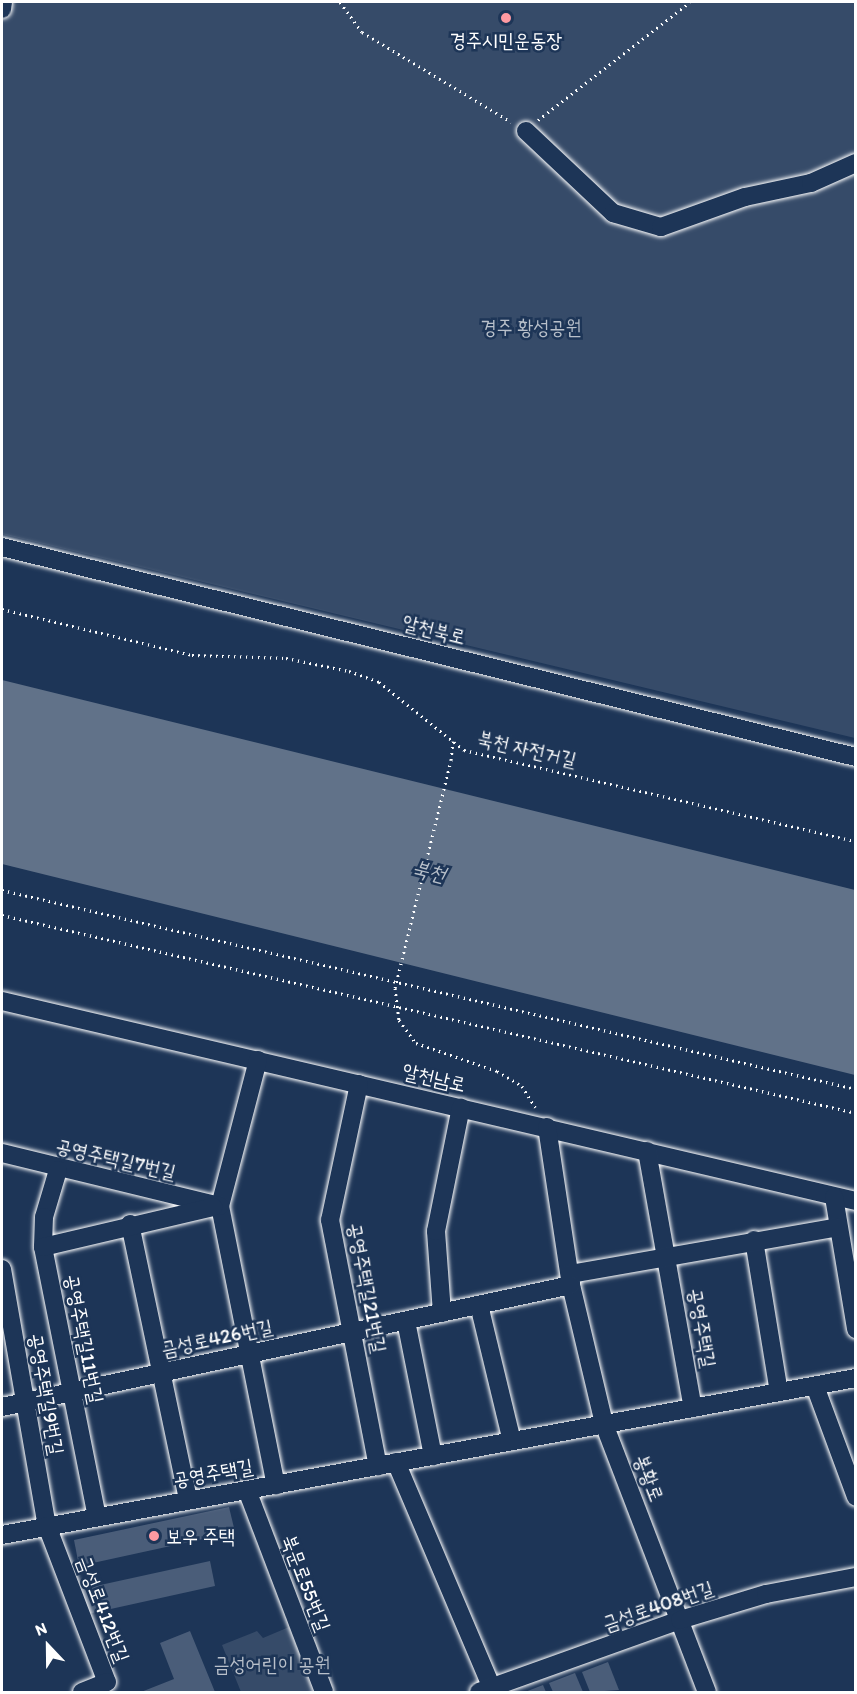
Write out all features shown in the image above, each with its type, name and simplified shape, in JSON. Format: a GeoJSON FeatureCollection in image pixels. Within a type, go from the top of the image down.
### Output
{"type":"FeatureCollection","features":[{"type":"Feature","properties":{"kind":"street"},"geometry":{"type":"LineString","coordinates":[[2,7],[3,2]]}},
{"type":"Feature","properties":{"kind":"street"},"geometry":{"type":"LineString","coordinates":[[526,131],[613,213],[661,227],[745,197],[811,183],[855,163]]}},
{"type":"Feature","properties":{"kind":"street","name":"알천북로"},"geometry":{"type":"LineString","coordinates":[[2,547],[855,757]]}},
{"type":"Feature","properties":{"kind":"street","name":"알천남로"},"geometry":{"type":"LineString","coordinates":[[2,1001],[855,1201]]}},
{"type":"Feature","properties":{"kind":"street"},"geometry":{"type":"LineString","coordinates":[[258,1060],[220,1206],[252,1354],[276,1485]]}},
{"type":"Feature","properties":{"kind":"street","name":"공영주택길21번길"},"geometry":{"type":"LineString","coordinates":[[359,1084],[330,1220],[378,1466]]}},
{"type":"Feature","properties":{"kind":"street"},"geometry":{"type":"LineString","coordinates":[[442,1313],[436,1232],[461,1107]]}},
{"type":"Feature","properties":{"kind":"street","name":"봉황로"},"geometry":{"type":"LineString","coordinates":[[547,1127],[571,1280],[604,1424],[680,1620],[704,1691]]}},
{"type":"Feature","properties":{"kind":"street","name":"공영주택길"},"geometry":{"type":"LineString","coordinates":[[647,1151],[693,1408]]}},
{"type":"Feature","properties":{"kind":"street","name":"공영주택길7번길"},"geometry":{"type":"LineString","coordinates":[[2,1154],[58,1170],[220,1206]]}},
{"type":"Feature","properties":{"kind":"street","name":"공영주택길11번길"},"geometry":{"type":"LineString","coordinates":[[58,1170],[44,1216],[43,1247],[97,1517]]}},
{"type":"Feature","properties":{"kind":"street"},"geometry":{"type":"LineString","coordinates":[[834,1197],[855,1329]]}},
{"type":"Feature","properties":{"kind":"street"},"geometry":{"type":"LineString","coordinates":[[43,1247],[130,1224],[220,1206]]}},
{"type":"Feature","properties":{"kind":"street"},"geometry":{"type":"LineString","coordinates":[[130,1224],[158,1374],[188,1500]]}},
{"type":"Feature","properties":{"kind":"street"},"geometry":{"type":"LineString","coordinates":[[571,1280],[666,1256],[838,1227]]}},
{"type":"Feature","properties":{"kind":"street"},"geometry":{"type":"LineString","coordinates":[[754,1240],[779,1392]]}},
{"type":"Feature","properties":{"kind":"street","name":"공영주택길9번길"},"geometry":{"type":"LineString","coordinates":[[2,1269],[47,1526]]}},
{"type":"Feature","properties":{"kind":"street","name":"금성로426번길"},"geometry":{"type":"LineString","coordinates":[[2,1407],[479,1305],[571,1280]]}},
{"type":"Feature","properties":{"kind":"street"},"geometry":{"type":"LineString","coordinates":[[479,1305],[512,1441]]}},
{"type":"Feature","properties":{"kind":"street"},"geometry":{"type":"LineString","coordinates":[[406,1320],[433,1456]]}},
{"type":"Feature","properties":{"kind":"street","name":"공영주택길"},"geometry":{"type":"LineString","coordinates":[[2,1534],[855,1378]]}},
{"type":"Feature","properties":{"kind":"street"},"geometry":{"type":"LineString","coordinates":[[815,1386],[855,1497]]}},
{"type":"Feature","properties":{"kind":"street"},"geometry":{"type":"LineString","coordinates":[[396,1462],[486,1690]]}},
{"type":"Feature","properties":{"kind":"street","name":"북문로55번길"},"geometry":{"type":"LineString","coordinates":[[247,1490],[324,1692]]}},
{"type":"Feature","properties":{"kind":"street","name":"금성로412번길"},"geometry":{"type":"LineString","coordinates":[[47,1526],[107,1682],[82,1692]]}},
{"type":"Feature","properties":{"kind":"street","name":"금성로408번길"},"geometry":{"type":"LineString","coordinates":[[486,1690],[680,1620],[766,1594],[855,1577]]}},
{"type":"Feature","properties":{"kind":"path"},"geometry":{"type":"LineString","coordinates":[[340,2],[362,32],[526,131],[690,2]]}},
{"type":"Feature","properties":{"kind":"path","name":"북천 자전거길"},"geometry":{"type":"LineString","coordinates":[[2,609],[192,655],[285,658],[349,671],[379,682],[464,750],[855,841]]}},
{"type":"Feature","properties":{"kind":"path"},"geometry":{"type":"LineString","coordinates":[[453,741],[451,760],[394,982],[394,1003],[416,1043],[522,1086],[547,1127]]}},
{"type":"Feature","properties":{"kind":"path"},"geometry":{"type":"LineString","coordinates":[[2,890],[855,1089]]}},
{"type":"Feature","properties":{"kind":"path"},"geometry":{"type":"LineString","coordinates":[[2,915],[394,1003],[855,1113]]}},
{"type":"Feature","properties":{"kind":"green space","name":"경주 황성공원"},"geometry":{"type":"Polygon","coordinates":[[[2,2],[855,2],[855,738],[2,534],[2,2]]]}},
{"type":"Feature","properties":{"kind":"green space","name":"금성어린이 공원"},"geometry":{"type":"Polygon","coordinates":[[[289,1627],[313,1692],[241,1692],[222,1645],[257,1631],[263,1638],[289,1627]]]}},
{"type":"Feature","properties":{"kind":"water","name":"북천"},"geometry":{"type":"Polygon","coordinates":[[[2,680],[855,890],[855,1075],[2,864],[2,680]]]}},
{"type":"Feature","properties":{"kind":"building","name":"보우 주택"},"geometry":{"type":"Polygon","coordinates":[[[229,1507],[235,1532],[79,1566],[74,1540],[229,1507]]]}},
{"type":"Feature","properties":{"kind":"building","name":"보우 주택"},"geometry":{"type":"Polygon","coordinates":[[[210,1561],[215,1586],[88,1614],[82,1589],[210,1561]]]}},
{"type":"Feature","properties":{"kind":"building"},"geometry":{"type":"Polygon","coordinates":[[[190,1631],[215,1692],[141,1692],[174,1679],[160,1643],[190,1631]]]}},
{"type":"Feature","properties":{"kind":"building"},"geometry":{"type":"Polygon","coordinates":[[[608,1662],[619,1690],[590,1692],[582,1672],[608,1662]]]}},
{"type":"Feature","properties":{"kind":"building"},"geometry":{"type":"Polygon","coordinates":[[[575,1673],[583,1692],[553,1692],[549,1683],[575,1673]]]}},
{"type":"Feature","properties":{"kind":"building"},"geometry":{"type":"Polygon","coordinates":[[[543,1685],[546,1692],[525,1692],[543,1685]]]}},
{"type":"Feature","properties":{"kind":"place","name":"경주시민운동장"},"geometry":{"type":"Point","coordinates":[506,18]}},
{"type":"Feature","properties":{"kind":"place","name":"보우 주택"},"geometry":{"type":"Point","coordinates":[154,1536]}}]}
